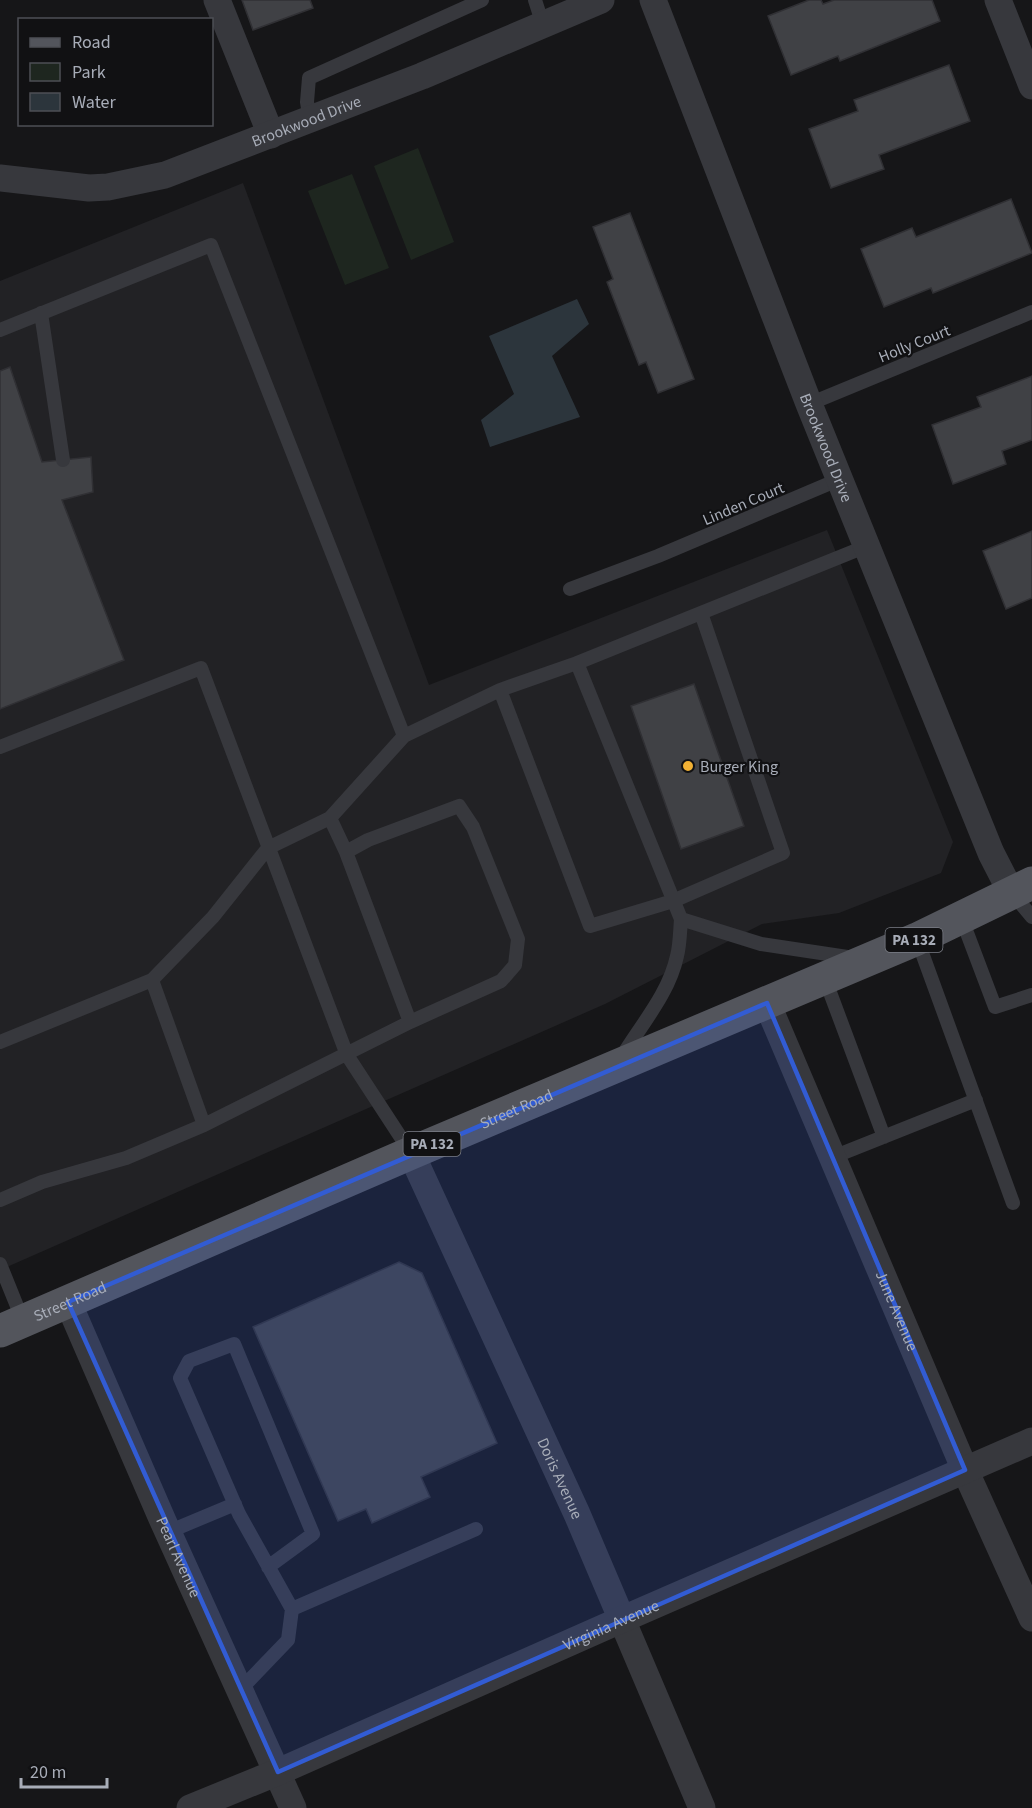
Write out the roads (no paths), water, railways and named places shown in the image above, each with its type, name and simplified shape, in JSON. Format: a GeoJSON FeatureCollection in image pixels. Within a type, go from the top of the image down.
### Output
{"type":"FeatureCollection","features":[{"type":"Feature","properties":{"kind":"main road","name":"Street Road"},"geometry":{"type":"LineString","coordinates":[[11,1326],[865,959],[917,939],[1021,887]]}},
{"type":"Feature","properties":{"kind":"street"},"geometry":{"type":"LineString","coordinates":[[217,0],[271,135]]}},
{"type":"Feature","properties":{"kind":"street","name":"Brookwood Drive"},"geometry":{"type":"LineString","coordinates":[[0,178],[89,188],[108,187],[165,175],[433,72],[539,13],[601,0]]}},
{"type":"Feature","properties":{"kind":"street","name":"Brookwood Drive"},"geometry":{"type":"LineString","coordinates":[[653,0],[809,404],[991,852],[1021,887]]}},
{"type":"Feature","properties":{"kind":"street"},"geometry":{"type":"LineString","coordinates":[[998,0],[1032,86]]}},
{"type":"Feature","properties":{"kind":"street","name":"June Avenue"},"geometry":{"type":"LineString","coordinates":[[767,1003],[965,1470],[1032,1618]]}},
{"type":"Feature","properties":{"kind":"street","name":"Doris Avenue"},"geometry":{"type":"LineString","coordinates":[[411,1153],[572,1503],[702,1808]]}},
{"type":"Feature","properties":{"kind":"street","name":"Pearl Avenue"},"geometry":{"type":"LineString","coordinates":[[68,1302],[168,1532],[293,1808]]}},
{"type":"Feature","properties":{"kind":"street","name":"Virginia Avenue"},"geometry":{"type":"LineString","coordinates":[[190,1808],[278,1772],[1032,1441]]}},
{"type":"Feature","properties":{"kind":"lane"},"geometry":{"type":"LineString","coordinates":[[310,120],[307,102],[309,78],[482,0]]}},
{"type":"Feature","properties":{"kind":"lane"},"geometry":{"type":"LineString","coordinates":[[0,330],[211,245],[404,736]]}},
{"type":"Feature","properties":{"kind":"lane","name":"Holly Court"},"geometry":{"type":"LineString","coordinates":[[809,404],[1032,312]]}},
{"type":"Feature","properties":{"kind":"lane"},"geometry":{"type":"LineString","coordinates":[[41,313],[63,460]]}},
{"type":"Feature","properties":{"kind":"lane","name":"Linden Court"},"geometry":{"type":"LineString","coordinates":[[570,589],[658,556],[840,479]]}},
{"type":"Feature","properties":{"kind":"lane"},"geometry":{"type":"LineString","coordinates":[[0,1042],[152,980],[213,917],[268,848],[330,818],[404,736],[500,690],[577,663],[867,546]]}},
{"type":"Feature","properties":{"kind":"lane"},"geometry":{"type":"LineString","coordinates":[[500,690],[590,926],[673,901],[783,853],[701,613]]}},
{"type":"Feature","properties":{"kind":"lane"},"geometry":{"type":"LineString","coordinates":[[577,663],[681,919],[677,957],[666,986],[615,1067]]}},
{"type":"Feature","properties":{"kind":"lane"},"geometry":{"type":"LineString","coordinates":[[0,747],[201,668],[347,1055],[411,1153]]}},
{"type":"Feature","properties":{"kind":"lane"},"geometry":{"type":"LineString","coordinates":[[0,1200],[42,1182],[126,1158],[204,1125],[410,1022],[501,981],[516,965],[518,939],[473,827],[459,806],[368,840],[346,852]]}},
{"type":"Feature","properties":{"kind":"lane"},"geometry":{"type":"LineString","coordinates":[[330,818],[346,852],[410,1022]]}},
{"type":"Feature","properties":{"kind":"lane"},"geometry":{"type":"LineString","coordinates":[[1021,887],[1032,917]]}},
{"type":"Feature","properties":{"kind":"lane"},"geometry":{"type":"LineString","coordinates":[[961,917],[995,1008],[1032,995]]}},
{"type":"Feature","properties":{"kind":"lane"},"geometry":{"type":"LineString","coordinates":[[681,919],[761,944],[865,959]]}},
{"type":"Feature","properties":{"kind":"lane"},"geometry":{"type":"LineString","coordinates":[[917,939],[1013,1203]]}},
{"type":"Feature","properties":{"kind":"lane"},"geometry":{"type":"LineString","coordinates":[[824,977],[884,1137]]}},
{"type":"Feature","properties":{"kind":"lane"},"geometry":{"type":"LineString","coordinates":[[152,980],[204,1125]]}},
{"type":"Feature","properties":{"kind":"lane"},"geometry":{"type":"LineString","coordinates":[[833,1157],[976,1100]]}},
{"type":"Feature","properties":{"kind":"lane"},"geometry":{"type":"LineString","coordinates":[[0,1264],[11,1326]]}},
{"type":"Feature","properties":{"kind":"lane"},"geometry":{"type":"LineString","coordinates":[[240,1690],[288,1640],[292,1609],[268,1567],[235,1504],[180,1378],[189,1361],[234,1344],[313,1534],[268,1567]]}},
{"type":"Feature","properties":{"kind":"lane"},"geometry":{"type":"LineString","coordinates":[[168,1532],[235,1504]]}},
{"type":"Feature","properties":{"kind":"lane"},"geometry":{"type":"LineString","coordinates":[[292,1609],[476,1529]]}},
{"type":"Feature","properties":{"kind":"water"},"geometry":{"type":"Polygon","coordinates":[[[577,299],[589,324],[552,356],[580,417],[490,447],[481,420],[514,394],[489,336],[577,299]]]}},
{"type":"Feature","properties":{"kind":"place","name":"Burger King"},"geometry":{"type":"Point","coordinates":[688,766]}}]}
